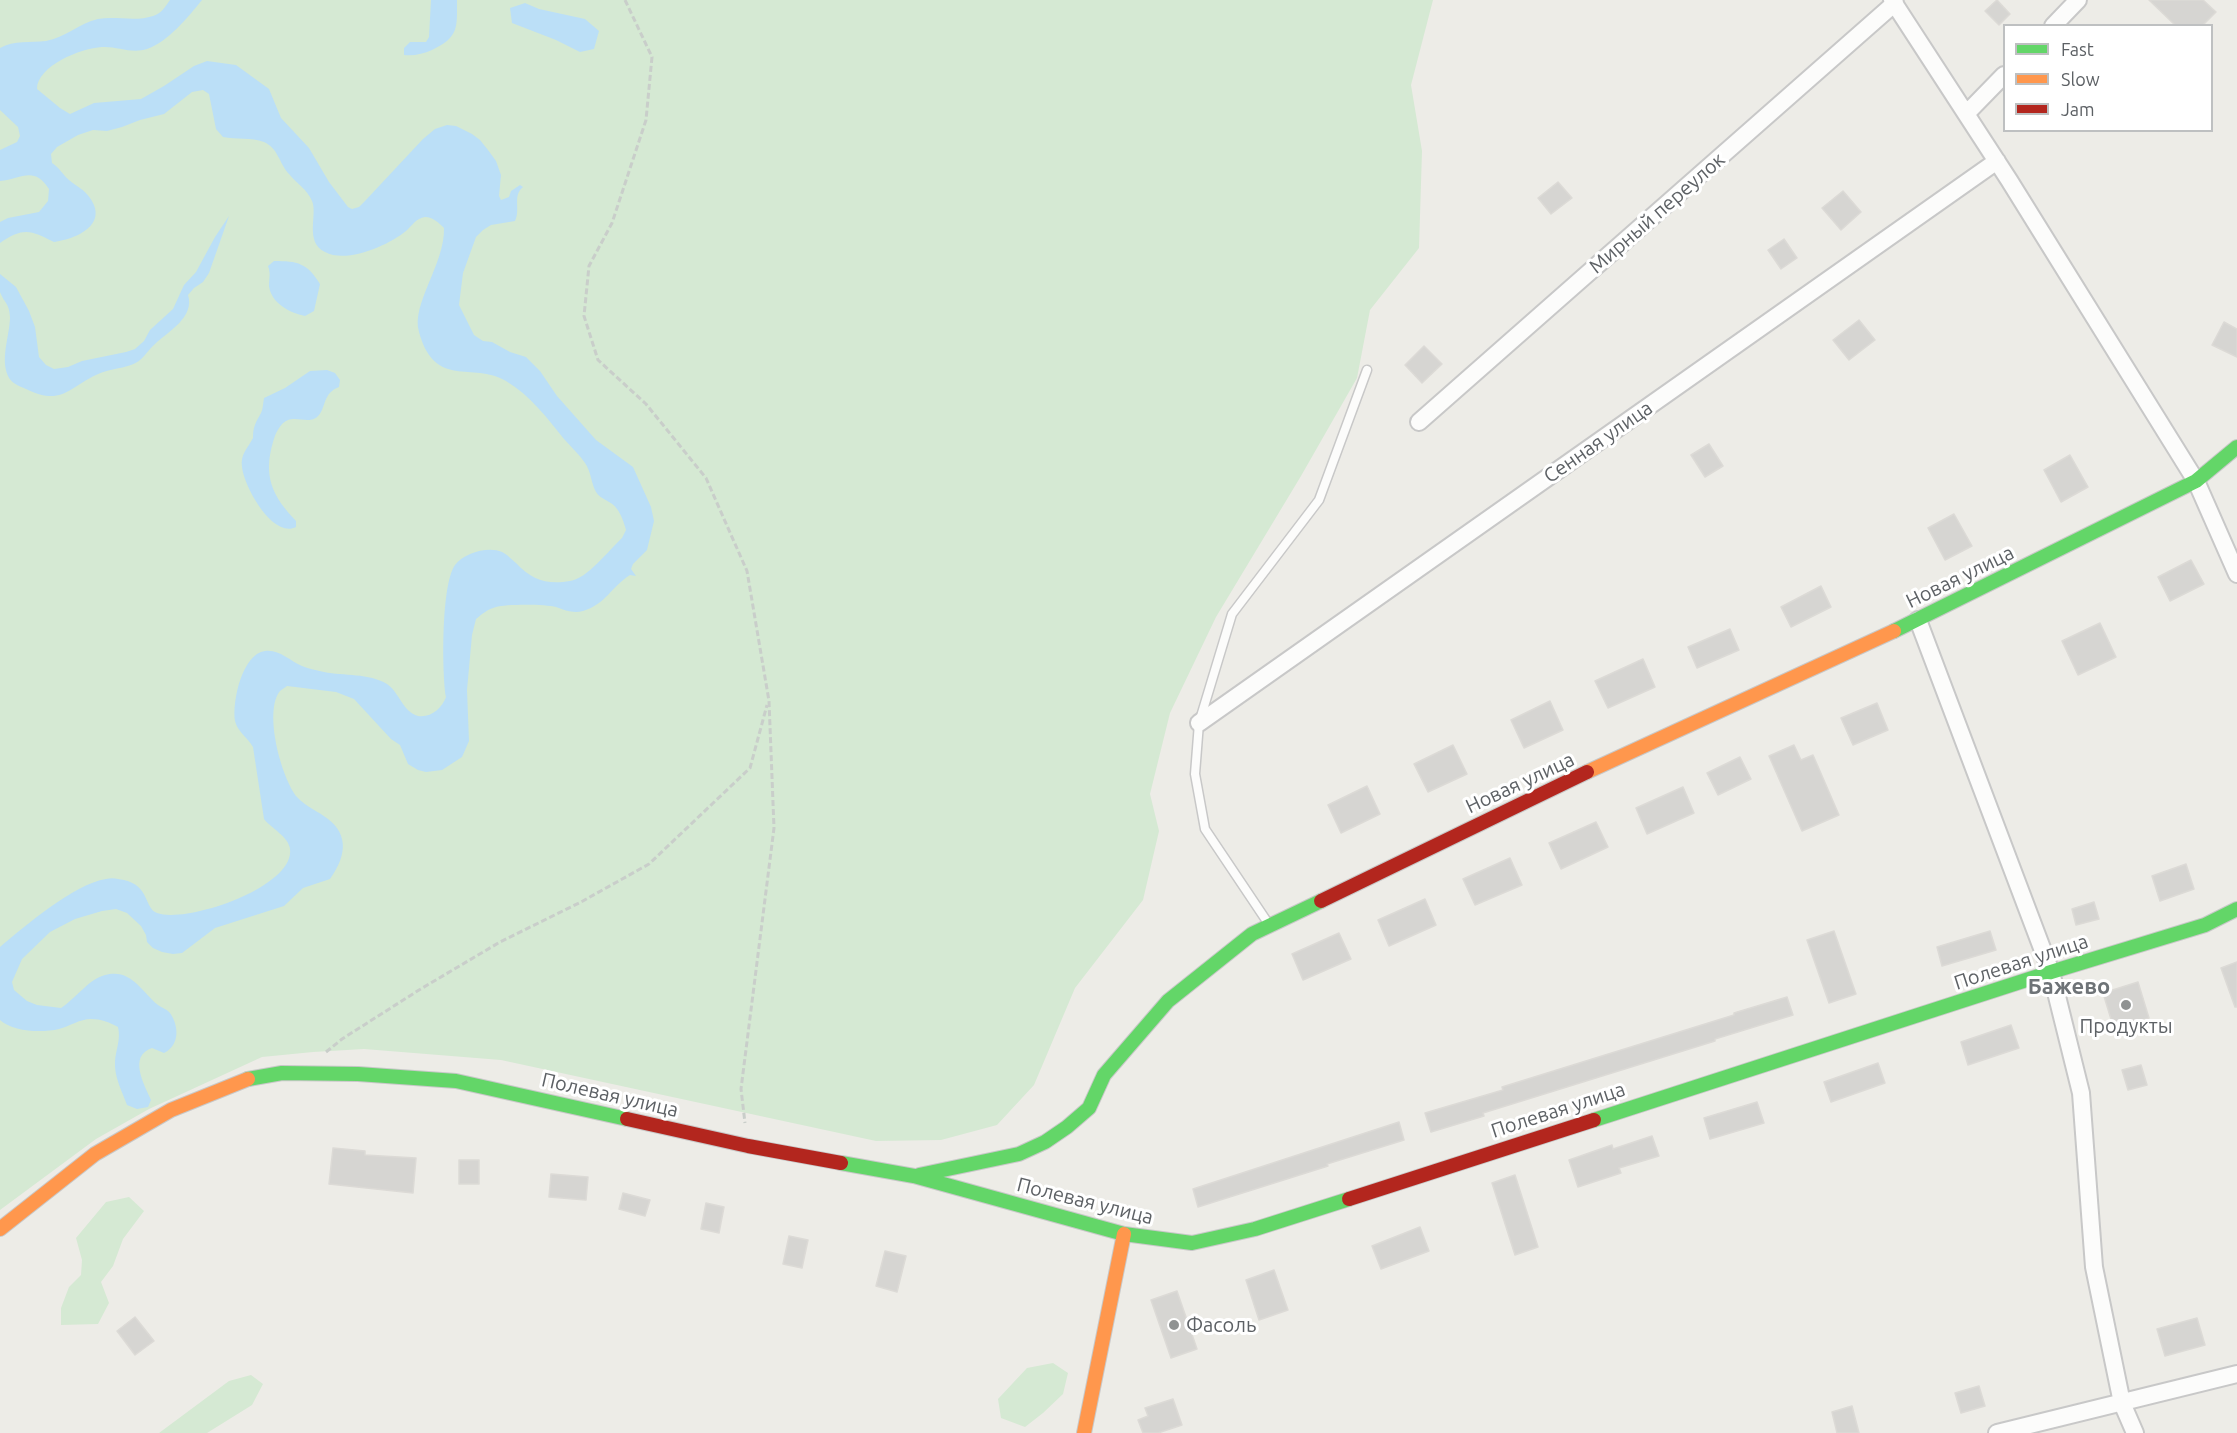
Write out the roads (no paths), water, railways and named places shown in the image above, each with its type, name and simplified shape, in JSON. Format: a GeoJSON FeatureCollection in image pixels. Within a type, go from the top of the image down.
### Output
{"type":"FeatureCollection","features":[{"type":"Feature","properties":{"kind":"street"},"geometry":{"type":"LineString","coordinates":[[2055,24],[2079,0]]}},
{"type":"Feature","properties":{"kind":"street"},"geometry":{"type":"LineString","coordinates":[[1893,2],[1997,161],[2196,481],[2237,574]]}},
{"type":"Feature","properties":{"kind":"street","name":"Мирный переулок"},"geometry":{"type":"LineString","coordinates":[[1419,422],[1893,2]]}},
{"type":"Feature","properties":{"kind":"street"},"geometry":{"type":"LineString","coordinates":[[1966,114],[2003,76]]}},
{"type":"Feature","properties":{"kind":"street","name":"Сенная улица"},"geometry":{"type":"LineString","coordinates":[[1199,723],[1997,161]]}},
{"type":"Feature","properties":{"kind":"street","name":"Новая улица"},"geometry":{"type":"LineString","coordinates":[[914,1176],[1019,1154],[1045,1142],[1067,1127],[1089,1108],[1104,1075],[1168,1001],[1252,934],[1527,800],[1918,620],[2196,481],[2237,447]]}},
{"type":"Feature","properties":{"kind":"street"},"geometry":{"type":"LineString","coordinates":[[1918,620],[2051,972],[2081,1093],[2094,1267],[2122,1403],[2135,1433]]}},
{"type":"Feature","properties":{"kind":"street","name":"Полевая улица"},"geometry":{"type":"LineString","coordinates":[[0,1229],[95,1154],[171,1110],[246,1079],[282,1073],[357,1074],[456,1082],[558,1102],[747,1146],[914,1176],[1124,1234],[1192,1243],[1255,1229],[2051,972],[2205,925],[2237,909]]}},
{"type":"Feature","properties":{"kind":"street"},"geometry":{"type":"LineString","coordinates":[[1084,1433],[1124,1234]]}},
{"type":"Feature","properties":{"kind":"street"},"geometry":{"type":"LineString","coordinates":[[1997,1433],[2237,1374]]}},
{"type":"Feature","properties":{"kind":"lane"},"geometry":{"type":"LineString","coordinates":[[1270,926],[1205,829],[1195,774],[1199,723],[1232,614],[1319,500],[1366,370]]}},
{"type":"Feature","properties":{"kind":"water"},"geometry":{"type":"Polygon","coordinates":[[[170,0],[202,0],[178,28],[155,46],[135,51],[102,47],[72,55],[44,73],[37,89],[70,114],[94,103],[141,99],[194,66],[207,61],[236,65],[269,89],[281,118],[309,148],[329,182],[352,209],[359,207],[435,129],[447,125],[456,126],[472,134],[480,140],[496,161],[501,175],[499,196],[501,200],[509,197],[511,191],[520,185],[523,187],[518,194],[515,221],[491,225],[476,237],[463,273],[459,305],[474,335],[483,341],[492,342],[510,352],[526,357],[596,440],[633,467],[651,507],[654,521],[647,550],[631,569],[636,576],[630,575],[591,608],[576,612],[551,606],[508,605],[490,609],[476,619],[472,635],[467,690],[469,741],[462,757],[442,770],[426,772],[408,764],[400,745],[391,739],[354,699],[336,692],[287,686],[280,691],[275,701],[274,729],[276,745],[286,776],[297,797],[328,819],[340,833],[342,840],[342,855],[330,879],[303,888],[284,906],[215,928],[182,953],[173,954],[153,948],[147,942],[141,926],[127,913],[116,909],[75,919],[50,932],[22,959],[12,982],[14,990],[27,1001],[37,1005],[61,1008],[99,977],[114,974],[122,975],[135,982],[158,1005],[170,1013],[176,1029],[175,1040],[169,1050],[164,1053],[152,1048],[141,1057],[140,1071],[151,1100],[148,1107],[137,1109],[127,1105],[117,1078],[115,1061],[119,1040],[118,1027],[105,1021],[87,1019],[59,1029],[36,1031],[12,1027],[0,1020],[0,947],[65,897],[93,882],[115,878],[132,883],[142,892],[153,910],[157,913],[171,915],[213,908],[258,889],[275,877],[287,863],[289,845],[264,819],[253,747],[238,728],[234,713],[240,680],[250,661],[257,654],[265,651],[275,652],[310,669],[380,680],[391,688],[413,714],[423,716],[432,714],[442,705],[446,697],[443,650],[445,609],[450,575],[459,561],[483,550],[496,550],[506,554],[528,574],[540,580],[570,581],[590,570],[622,538],[626,530],[617,509],[596,492],[583,460],[538,407],[523,393],[506,381],[493,376],[445,368],[426,350],[419,332],[418,321],[424,296],[443,242],[444,228],[433,219],[425,217],[379,247],[345,256],[325,252],[315,242],[313,207],[307,193],[289,174],[269,145],[254,140],[223,137],[216,129],[209,94],[203,90],[192,92],[164,114],[107,131],[93,130],[78,135],[57,147],[51,154],[52,163],[90,198],[95,208],[93,223],[72,238],[54,242],[34,233],[22,232],[0,243],[0,222],[8,218],[39,212],[48,201],[49,189],[38,177],[32,175],[0,181],[0,150],[17,142],[20,136],[18,127],[0,110],[0,48],[5,45],[53,39],[98,19],[146,18],[161,11],[170,0]]]}},
{"type":"Feature","properties":{"kind":"water"},"geometry":{"type":"Polygon","coordinates":[[[431,0],[457,0],[455,31],[447,41],[432,50],[404,55],[404,48],[410,42],[426,42],[429,37],[431,0]]]}},
{"type":"Feature","properties":{"kind":"water"},"geometry":{"type":"Polygon","coordinates":[[[525,3],[539,9],[585,19],[599,31],[594,49],[580,52],[512,23],[510,8],[525,3]]]}},
{"type":"Feature","properties":{"kind":"water"},"geometry":{"type":"Polygon","coordinates":[[[229,216],[209,273],[203,282],[188,295],[188,310],[184,317],[139,361],[100,373],[56,396],[38,394],[9,378],[5,354],[10,317],[0,292],[0,274],[16,287],[29,311],[35,327],[39,357],[46,365],[54,369],[68,367],[82,361],[135,349],[144,341],[150,330],[173,309],[184,285],[196,272],[229,216]]]}},
{"type":"Feature","properties":{"kind":"water"},"geometry":{"type":"Polygon","coordinates":[[[274,261],[296,263],[306,267],[315,277],[320,284],[314,311],[305,316],[299,315],[282,306],[273,297],[269,286],[268,266],[274,261]]]}},
{"type":"Feature","properties":{"kind":"water"},"geometry":{"type":"Polygon","coordinates":[[[327,370],[335,373],[340,380],[339,387],[327,396],[319,415],[308,420],[285,421],[278,429],[273,442],[269,465],[272,485],[281,503],[296,521],[296,527],[287,529],[269,519],[254,498],[244,476],[242,458],[253,438],[254,427],[262,411],[264,398],[285,388],[310,371],[327,370]]]}},
{"type":"Feature","properties":{"kind":"place","name":"Продукты"},"geometry":{"type":"Point","coordinates":[2126,1005]}},
{"type":"Feature","properties":{"kind":"place","name":"Фасоль"},"geometry":{"type":"Point","coordinates":[1174,1325]}},
{"type":"Feature","properties":{"kind":"district","name":"Бажево"},"geometry":{"type":"Point","coordinates":[2069,987]}}]}
